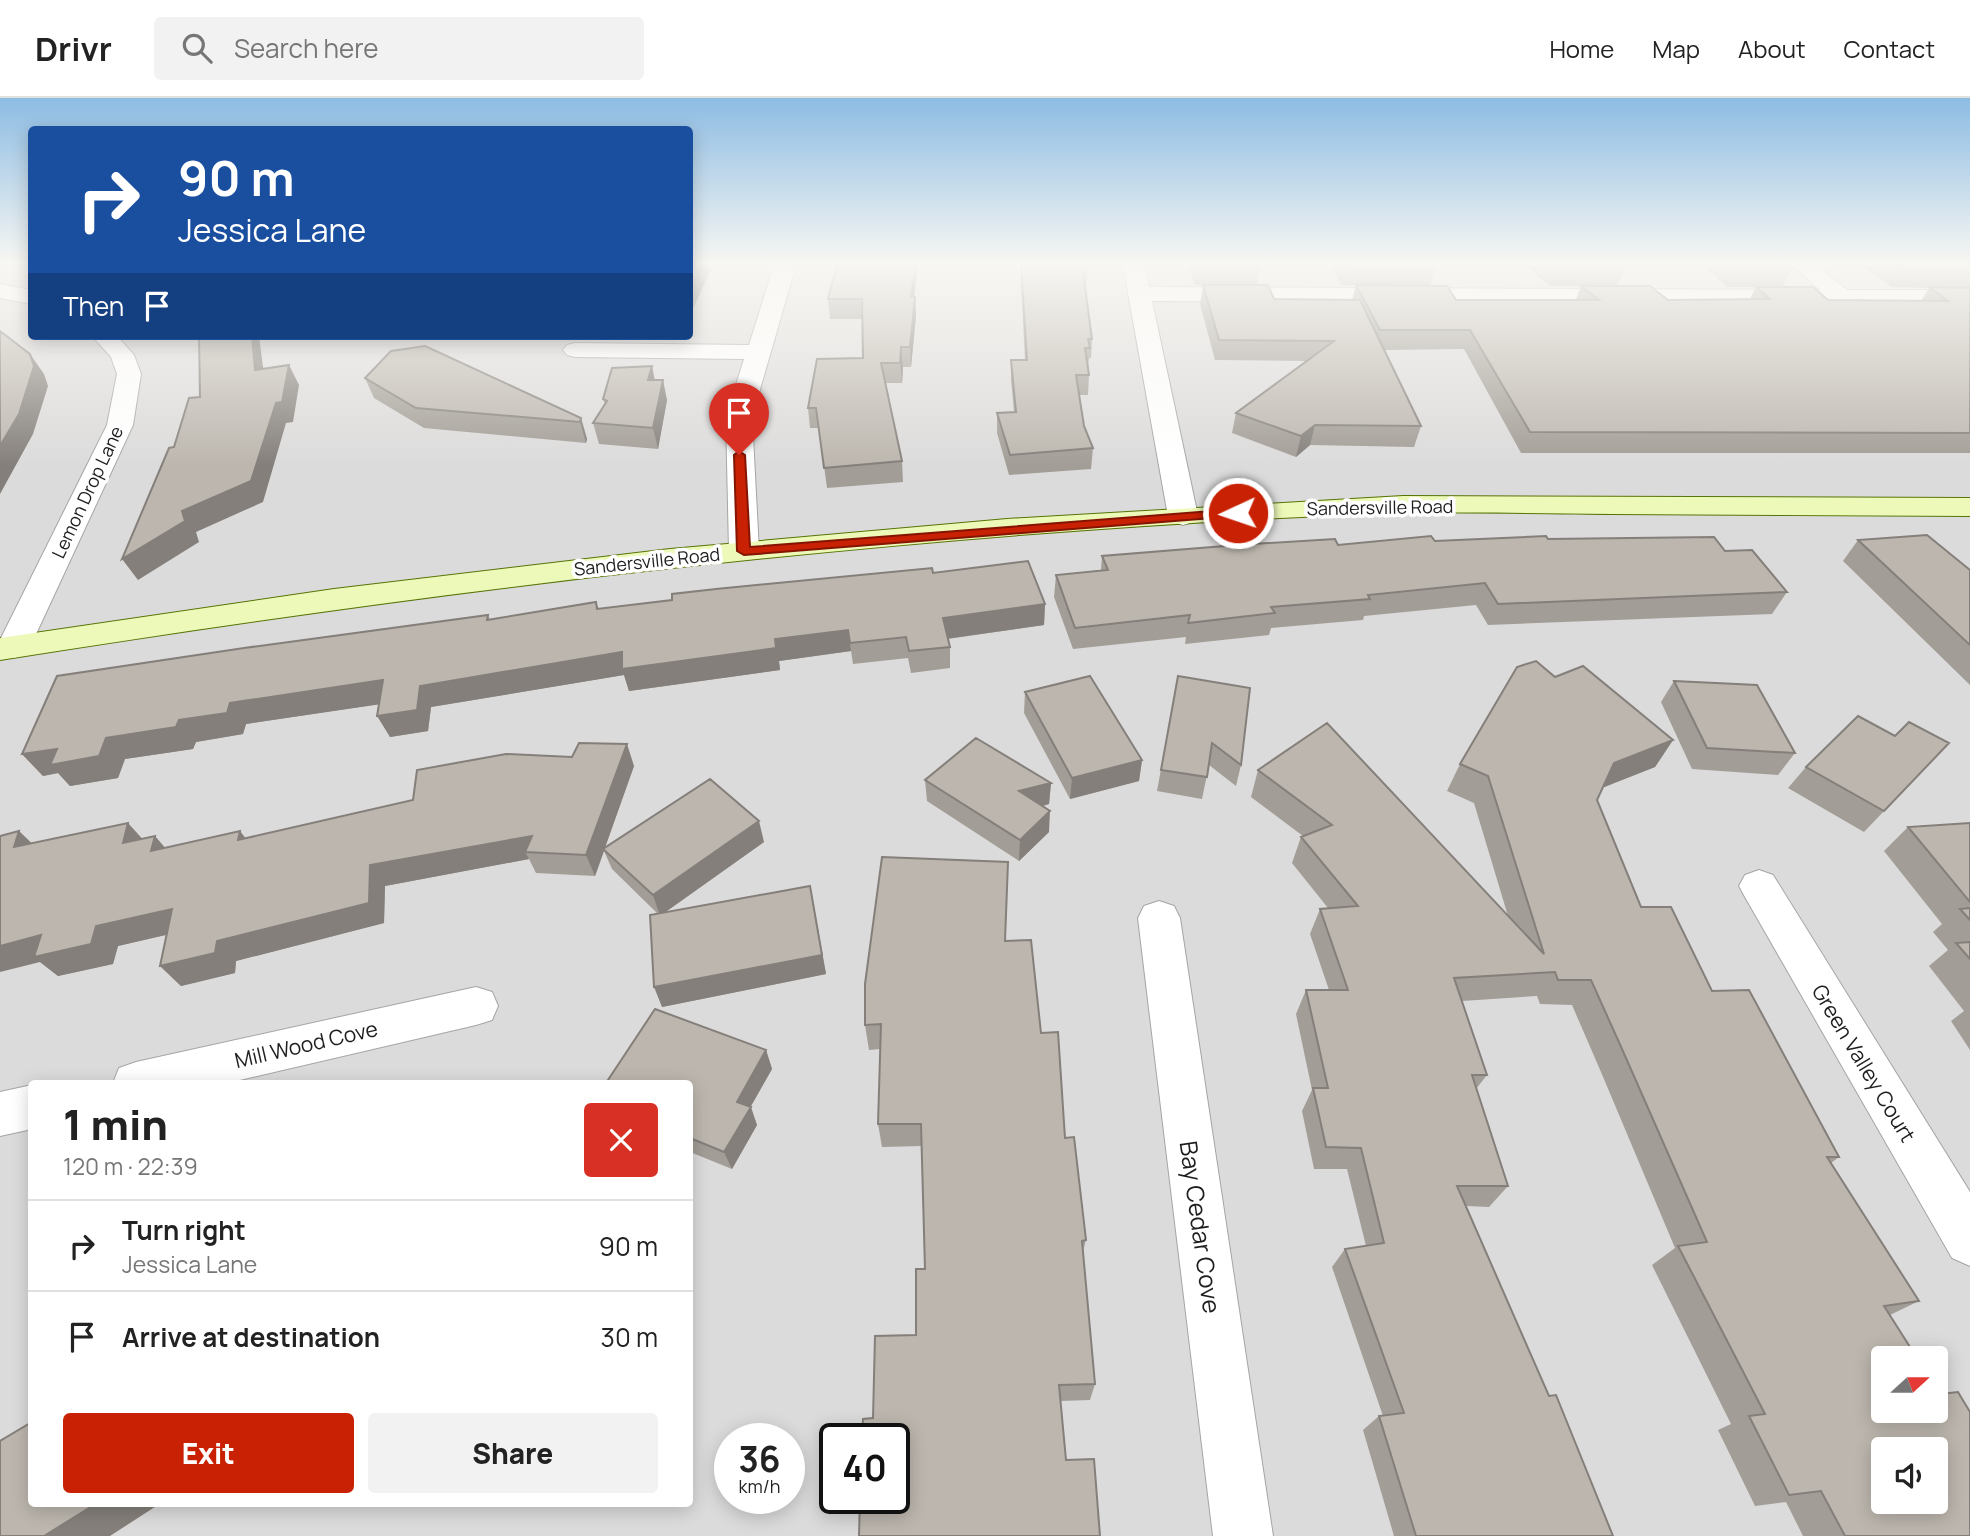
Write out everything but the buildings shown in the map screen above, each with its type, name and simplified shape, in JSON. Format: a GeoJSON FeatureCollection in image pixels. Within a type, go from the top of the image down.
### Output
{"type":"FeatureCollection","features":[{"type":"Feature","properties":{"kind":"street"},"geometry":{"type":"LineString","coordinates":[[744,551],[739,417],[766,332]]}},
{"type":"Feature","properties":{"kind":"street"},"geometry":{"type":"LineString","coordinates":[[1147,332],[1183,516]]}},
{"type":"Feature","properties":{"kind":"street","name":"Lemon Drop Lane"},"geometry":{"type":"LineString","coordinates":[[6,648],[120,425],[128,394],[128,374],[122,355],[108,340]]}},
{"type":"Feature","properties":{"kind":"street"},"geometry":{"type":"LineString","coordinates":[[575,350],[760,352]]}},
{"type":"Feature","properties":{"kind":"street","name":"Sandersville Road"},"geometry":{"type":"LineString","coordinates":[[6,648],[359,595],[744,551],[1183,516],[1349,506],[1432,505],[1967,509]]}},
{"type":"Feature","properties":{"kind":"street","name":"Green Valley Court"},"geometry":{"type":"LineString","coordinates":[[1759,887],[1970,1240]]}},
{"type":"Feature","properties":{"kind":"street","name":"Bay Cedar Cove"},"geometry":{"type":"LineString","coordinates":[[1159,918],[1242,1536]]}},
{"type":"Feature","properties":{"kind":"street","name":"Mill Wood Cove"},"geometry":{"type":"LineString","coordinates":[[149,1080],[477,1006]]}},
{"type":"Feature","properties":{"kind":"street"},"geometry":{"type":"LineString","coordinates":[[0,1114],[28,1108]]}},
{"type":"Feature","properties":{"kind":"shaded area"},"geometry":{"type":"Polygon","coordinates":[[[0,332],[28,332],[28,340],[693,340],[693,332],[1970,332],[1970,1536],[0,1536],[0,332]]]}},
{"type":"Feature","properties":{"kind":"route"},"geometry":{"type":"LineString","coordinates":[[739,455],[744,551],[1238,513]]}}]}
